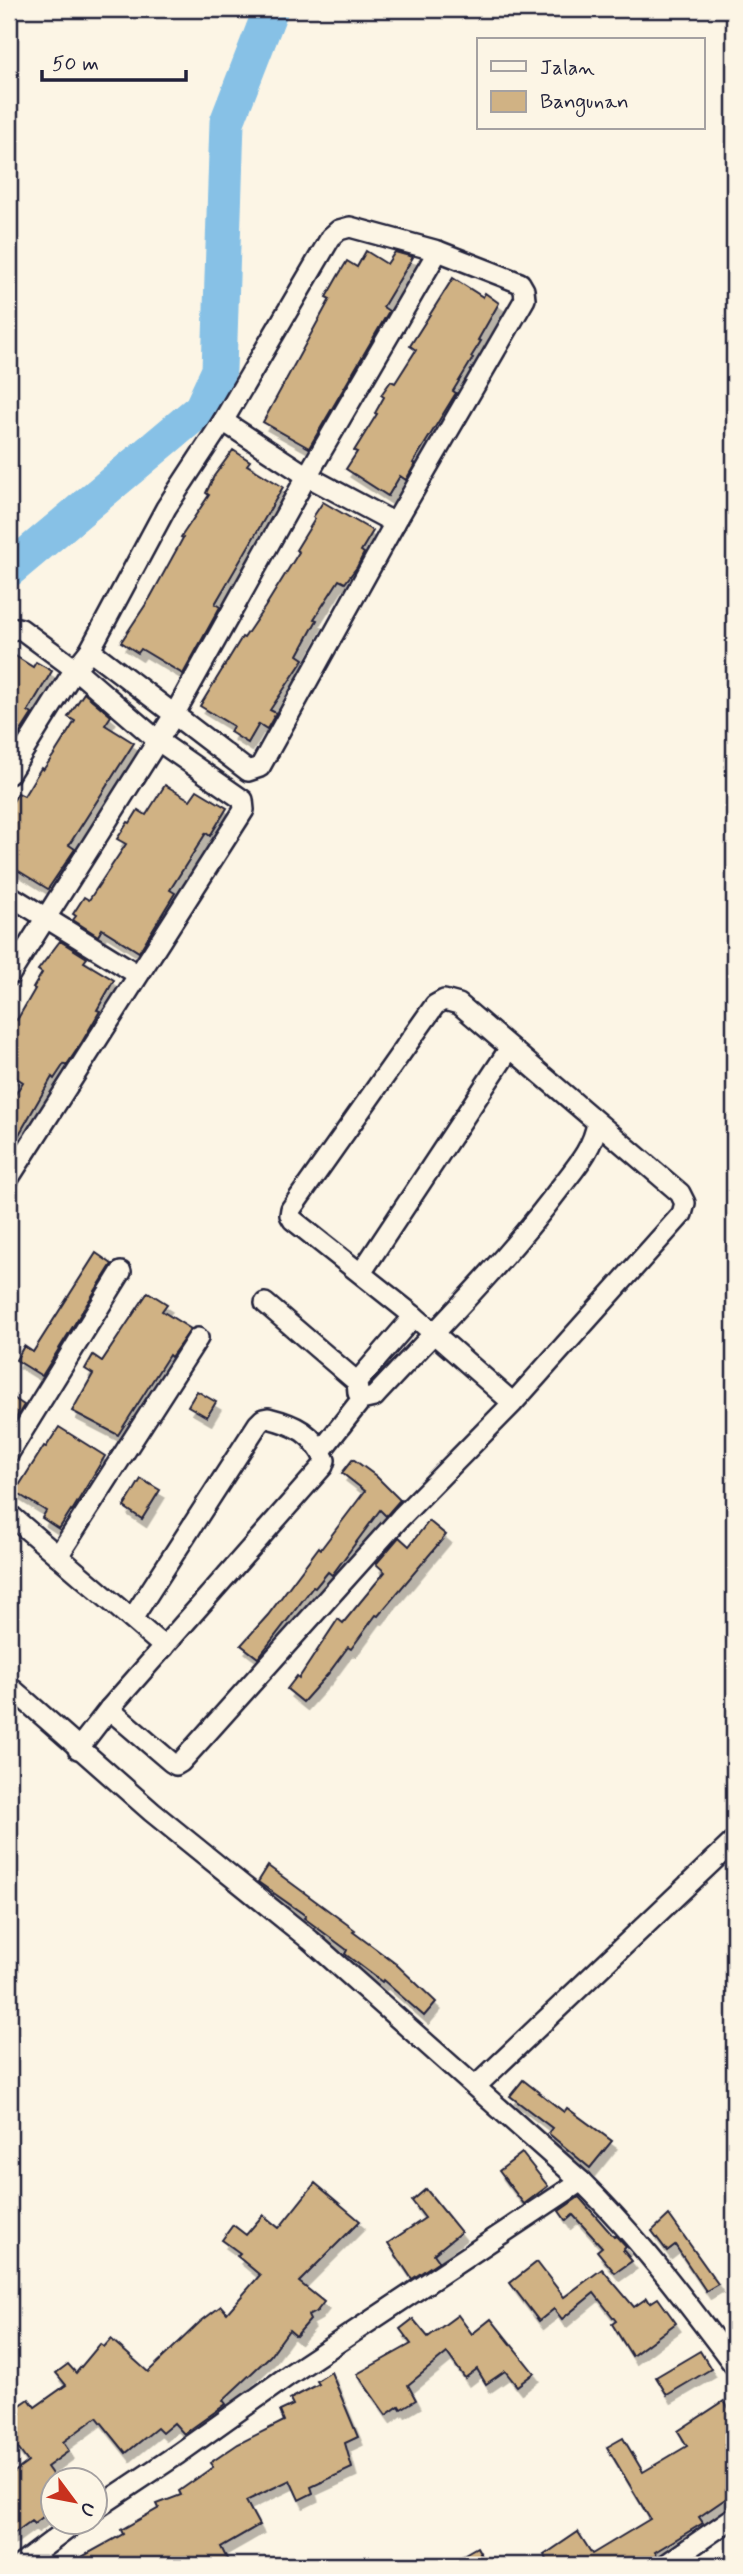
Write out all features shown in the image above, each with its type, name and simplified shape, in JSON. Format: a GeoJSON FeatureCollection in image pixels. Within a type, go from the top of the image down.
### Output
{"type":"FeatureCollection","features":[{"type":"Feature","properties":{"kind":"street"},"geometry":{"type":"LineString","coordinates":[[9,774],[75,669],[90,650],[166,508],[223,421],[331,237],[339,230],[350,227],[438,251],[520,283],[525,299],[395,523],[260,766],[248,771],[90,650]]}},
{"type":"Feature","properties":{"kind":"street"},"geometry":{"type":"LineString","coordinates":[[9,976],[174,715],[307,476],[438,251]]}},
{"type":"Feature","properties":{"kind":"street"},"geometry":{"type":"LineString","coordinates":[[223,421],[307,476],[395,523]]}},
{"type":"Feature","properties":{"kind":"street"},"geometry":{"type":"LineString","coordinates":[[9,632],[21,629],[75,669],[157,740],[243,800],[245,805],[9,1178]]}},
{"type":"Feature","properties":{"kind":"street"},"geometry":{"type":"LineString","coordinates":[[9,895],[138,974]]}},
{"type":"Feature","properties":{"kind":"street"},"geometry":{"type":"LineString","coordinates":[[109,1709],[171,1762],[176,1765],[181,1762],[401,1517],[513,1403],[682,1213],[685,1203],[680,1193],[459,1004],[444,1000],[435,1006],[291,1209],[290,1215],[414,1316],[513,1403]]}},
{"type":"Feature","properties":{"kind":"street"},"geometry":{"type":"LineString","coordinates":[[361,1273],[510,1048]]}},
{"type":"Feature","properties":{"kind":"street"},"geometry":{"type":"LineString","coordinates":[[265,1303],[359,1391],[374,1397],[460,1308],[541,1213],[592,1144],[597,1124]]}},
{"type":"Feature","properties":{"kind":"street"},"geometry":{"type":"LineString","coordinates":[[9,1453],[121,1272]]}},
{"type":"Feature","properties":{"kind":"street"},"geometry":{"type":"LineString","coordinates":[[321,1451],[359,1391],[414,1316]]}},
{"type":"Feature","properties":{"kind":"street"},"geometry":{"type":"LineString","coordinates":[[58,1556],[198,1338]]}},
{"type":"Feature","properties":{"kind":"street"},"geometry":{"type":"LineString","coordinates":[[78,1748],[109,1709],[315,1476],[325,1460],[321,1451],[301,1429],[295,1425],[263,1419],[132,1619]]}},
{"type":"Feature","properties":{"kind":"street"},"geometry":{"type":"LineString","coordinates":[[9,1514],[164,1647]]}},
{"type":"Feature","properties":{"kind":"street"},"geometry":{"type":"LineString","coordinates":[[9,1686],[152,1812],[310,1940],[581,2181],[615,2215],[678,2291],[734,2365]]}},
{"type":"Feature","properties":{"kind":"street"},"geometry":{"type":"LineString","coordinates":[[476,2087],[734,1841]]}},
{"type":"Feature","properties":{"kind":"street"},"geometry":{"type":"LineString","coordinates":[[108,2501],[289,2375],[581,2181]]}},
{"type":"Feature","properties":{"kind":"street"},"geometry":{"type":"LineString","coordinates":[[665,2565],[734,2517]]}},
{"type":"Feature","properties":{"kind":"street"},"geometry":{"type":"LineString","coordinates":[[20,2565],[58,2536]]}},
{"type":"Feature","properties":{"kind":"building"},"geometry":{"type":"Polygon","coordinates":[[[366,251],[387,264],[395,252],[413,257],[383,307],[389,311],[309,448],[263,422],[330,299],[326,297],[347,261],[357,267],[366,251]]]}},
{"type":"Feature","properties":{"kind":"building"},"geometry":{"type":"Polygon","coordinates":[[[453,278],[483,297],[485,293],[499,303],[478,340],[481,341],[471,357],[473,358],[453,391],[456,393],[413,463],[415,464],[406,480],[400,476],[388,496],[346,469],[377,414],[375,413],[384,397],[381,395],[391,381],[395,383],[416,350],[410,346],[453,278]]]}},
{"type":"Feature","properties":{"kind":"building"},"geometry":{"type":"Polygon","coordinates":[[[233,450],[250,461],[247,465],[283,487],[215,604],[220,607],[183,674],[141,649],[138,653],[121,642],[150,598],[183,538],[181,537],[209,495],[206,493],[214,476],[233,450]]]}},
{"type":"Feature","properties":{"kind":"building"},"geometry":{"type":"Polygon","coordinates":[[[323,502],[373,531],[361,551],[364,553],[357,567],[345,583],[339,580],[314,619],[317,620],[298,655],[304,659],[270,710],[276,713],[267,729],[259,724],[248,743],[230,732],[233,726],[200,706],[299,552],[296,550],[323,502]]]}},
{"type":"Feature","properties":{"kind":"building"},"geometry":{"type":"Polygon","coordinates":[[[9,652],[33,667],[36,662],[52,671],[28,711],[32,714],[9,750],[9,652]]]}},
{"type":"Feature","properties":{"kind":"building"},"geometry":{"type":"Polygon","coordinates":[[[84,693],[111,716],[105,725],[134,743],[69,845],[75,849],[48,889],[9,865],[9,808],[18,793],[24,796],[41,768],[43,770],[53,756],[75,721],[68,717],[84,693]]]}},
{"type":"Feature","properties":{"kind":"building"},"geometry":{"type":"Polygon","coordinates":[[[165,785],[190,800],[197,790],[227,808],[210,836],[206,833],[170,890],[175,893],[139,952],[102,929],[98,936],[73,920],[76,916],[73,914],[84,897],[89,900],[126,844],[117,839],[128,822],[130,823],[138,810],[146,815],[165,785]]]}},
{"type":"Feature","properties":{"kind":"building"},"geometry":{"type":"Polygon","coordinates":[[[60,941],[87,958],[84,962],[114,980],[82,1042],[66,1066],[64,1064],[54,1079],[52,1077],[9,1152],[9,1104],[23,1082],[9,1073],[9,1027],[14,1018],[17,1020],[35,989],[33,988],[42,973],[38,970],[60,941]]]}},
{"type":"Feature","properties":{"kind":"building"},"geometry":{"type":"Polygon","coordinates":[[[96,1253],[112,1264],[42,1376],[16,1360],[24,1346],[33,1352],[96,1253]]]}},
{"type":"Feature","properties":{"kind":"building"},"geometry":{"type":"Polygon","coordinates":[[[148,1292],[167,1304],[162,1311],[191,1329],[171,1357],[169,1355],[118,1435],[72,1411],[93,1374],[85,1369],[93,1355],[102,1361],[148,1292]]]}},
{"type":"Feature","properties":{"kind":"building"},"geometry":{"type":"Polygon","coordinates":[[[197,1391],[216,1402],[207,1417],[188,1406],[197,1391]]]}},
{"type":"Feature","properties":{"kind":"building"},"geometry":{"type":"Polygon","coordinates":[[[9,1395],[24,1405],[9,1430],[9,1395]]]}},
{"type":"Feature","properties":{"kind":"building"},"geometry":{"type":"Polygon","coordinates":[[[59,1427],[105,1456],[59,1529],[42,1518],[46,1511],[15,1492],[59,1427]]]}},
{"type":"Feature","properties":{"kind":"building"},"geometry":{"type":"Polygon","coordinates":[[[353,1459],[376,1476],[400,1500],[386,1516],[380,1510],[332,1575],[328,1572],[315,1588],[313,1587],[258,1658],[241,1645],[268,1615],[365,1491],[342,1473],[353,1459]]]}},
{"type":"Feature","properties":{"kind":"building"},"geometry":{"type":"Polygon","coordinates":[[[141,1479],[160,1490],[142,1519],[124,1507],[141,1479]]]}},
{"type":"Feature","properties":{"kind":"building"},"geometry":{"type":"Polygon","coordinates":[[[429,1521],[446,1535],[303,1702],[287,1689],[297,1676],[299,1678],[338,1619],[343,1623],[385,1572],[376,1564],[399,1537],[409,1546],[429,1521]]]}},
{"type":"Feature","properties":{"kind":"building"},"geometry":{"type":"Polygon","coordinates":[[[268,1866],[355,1930],[353,1932],[396,1964],[436,2002],[424,2016],[383,1980],[382,1982],[345,1954],[347,1950],[304,1918],[306,1916],[258,1882],[268,1866]]]}},
{"type":"Feature","properties":{"kind":"building"},"geometry":{"type":"Polygon","coordinates":[[[523,2080],[564,2112],[567,2108],[612,2141],[590,2168],[548,2133],[552,2128],[510,2096],[523,2080]]]}},
{"type":"Feature","properties":{"kind":"building"},"geometry":{"type":"Polygon","coordinates":[[[522,2153],[548,2186],[524,2204],[499,2171],[522,2153]]]}},
{"type":"Feature","properties":{"kind":"building"},"geometry":{"type":"Polygon","coordinates":[[[315,2183],[360,2221],[299,2282],[324,2302],[317,2311],[308,2316],[310,2320],[296,2336],[289,2330],[270,2356],[223,2400],[226,2404],[184,2434],[174,2423],[162,2433],[157,2428],[126,2453],[97,2417],[63,2442],[69,2451],[48,2466],[38,2466],[38,2521],[34,2524],[31,2521],[9,2537],[9,2476],[28,2462],[9,2436],[9,2422],[20,2413],[16,2408],[29,2399],[35,2407],[66,2385],[56,2373],[68,2364],[76,2373],[100,2344],[104,2347],[111,2339],[148,2372],[200,2322],[221,2306],[227,2313],[260,2275],[237,2256],[240,2253],[222,2240],[233,2225],[246,2235],[263,2215],[279,2228],[315,2183]]]}},
{"type":"Feature","properties":{"kind":"building"},"geometry":{"type":"Polygon","coordinates":[[[426,2189],[461,2232],[434,2254],[439,2261],[412,2279],[388,2243],[425,2218],[412,2201],[426,2189]]]}},
{"type":"Feature","properties":{"kind":"building"},"geometry":{"type":"Polygon","coordinates":[[[579,2197],[626,2247],[623,2250],[632,2261],[615,2273],[597,2251],[602,2247],[573,2215],[566,2221],[559,2211],[579,2197]]]}},
{"type":"Feature","properties":{"kind":"building"},"geometry":{"type":"Polygon","coordinates":[[[669,2215],[718,2284],[706,2291],[675,2245],[667,2251],[652,2231],[669,2215]]]}},
{"type":"Feature","properties":{"kind":"building"},"geometry":{"type":"Polygon","coordinates":[[[537,2262],[564,2297],[602,2269],[634,2307],[647,2298],[650,2303],[658,2298],[676,2323],[632,2356],[612,2324],[616,2321],[594,2293],[562,2319],[554,2309],[539,2321],[510,2283],[537,2262]]]}},
{"type":"Feature","properties":{"kind":"building"},"geometry":{"type":"Polygon","coordinates":[[[458,2315],[472,2334],[491,2319],[534,2373],[517,2386],[505,2371],[486,2384],[477,2369],[465,2378],[447,2353],[408,2385],[416,2400],[401,2409],[399,2406],[386,2415],[357,2374],[411,2344],[400,2329],[413,2319],[428,2337],[458,2315]]]}},
{"type":"Feature","properties":{"kind":"building"},"geometry":{"type":"Polygon","coordinates":[[[700,2351],[711,2369],[667,2395],[656,2377],[700,2351]]]}},
{"type":"Feature","properties":{"kind":"building"},"geometry":{"type":"Polygon","coordinates":[[[331,2372],[358,2437],[345,2443],[352,2468],[311,2487],[313,2493],[299,2500],[290,2480],[246,2501],[259,2525],[221,2547],[230,2565],[67,2565],[123,2534],[121,2530],[159,2508],[157,2504],[181,2495],[179,2491],[213,2467],[210,2463],[238,2444],[284,2421],[280,2411],[293,2405],[290,2399],[319,2384],[317,2381],[331,2372]]]}},
{"type":"Feature","properties":{"kind":"building"},"geometry":{"type":"Polygon","coordinates":[[[724,2401],[734,2416],[734,2493],[699,2517],[703,2523],[655,2552],[657,2555],[653,2565],[551,2565],[544,2555],[578,2532],[592,2554],[650,2519],[607,2447],[623,2438],[643,2472],[687,2446],[678,2431],[724,2401]]]}},
{"type":"Feature","properties":{"kind":"building"},"geometry":{"type":"Polygon","coordinates":[[[477,2547],[487,2565],[469,2565],[463,2555],[477,2547]]]}},
{"type":"Feature","properties":{"kind":"waterway"},"geometry":{"type":"LineString","coordinates":[[9,570],[201,409],[219,370],[227,122],[271,9]]}}]}
